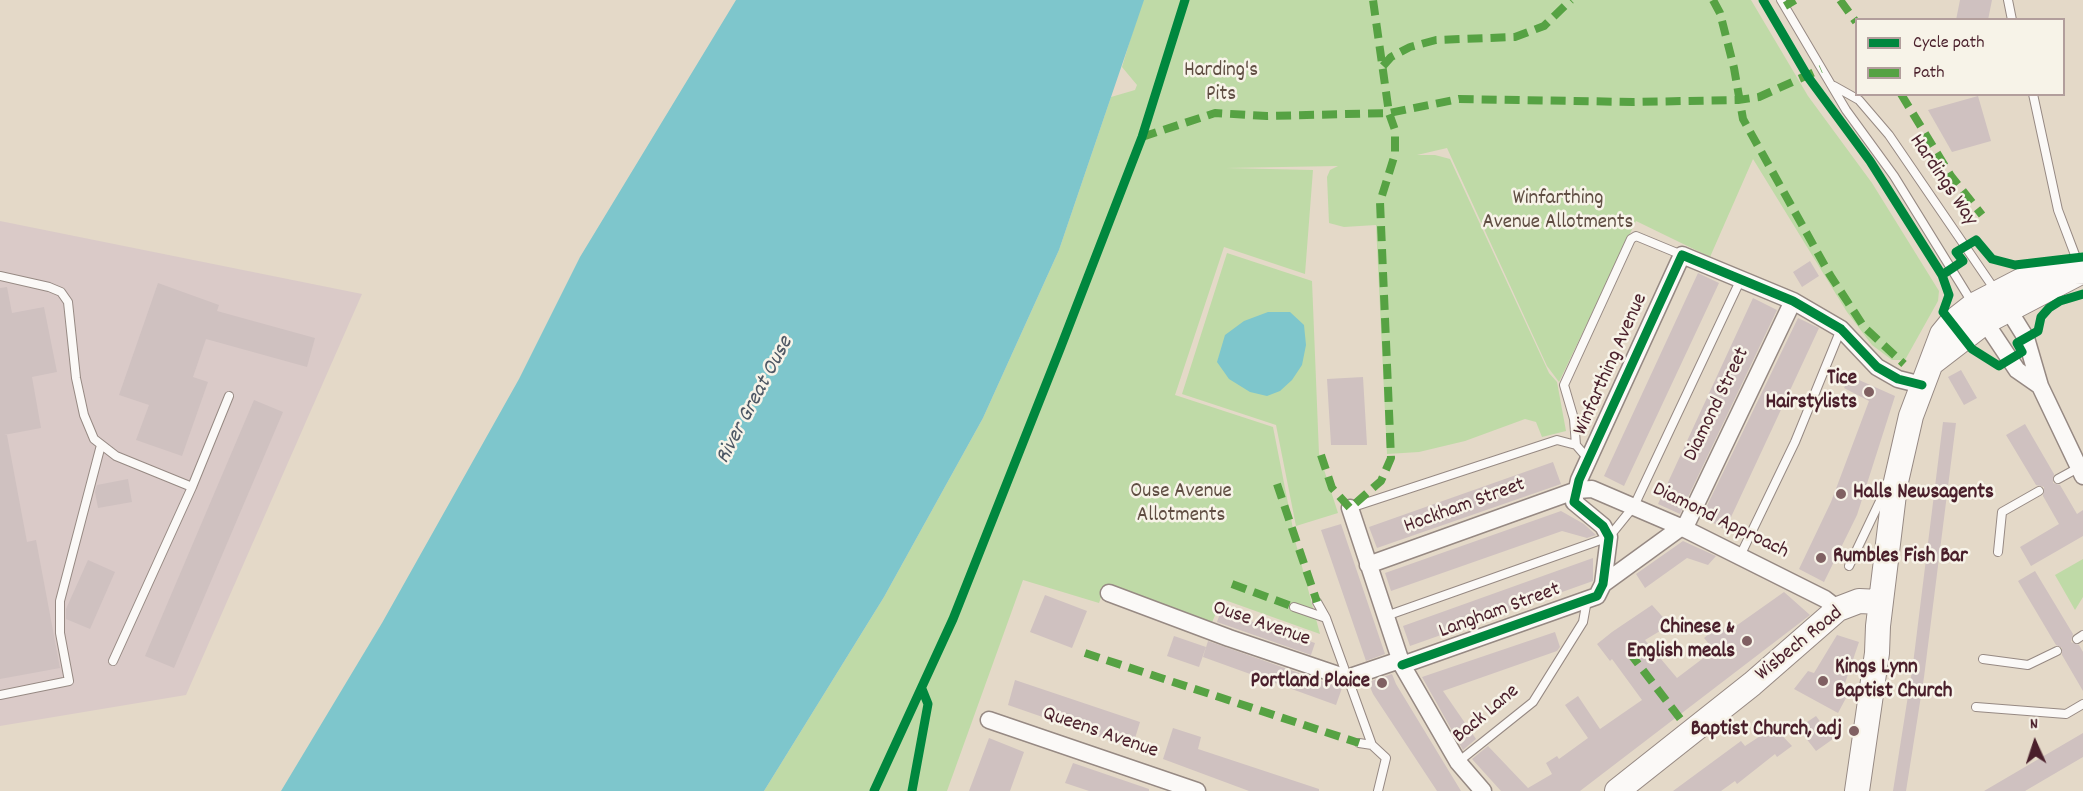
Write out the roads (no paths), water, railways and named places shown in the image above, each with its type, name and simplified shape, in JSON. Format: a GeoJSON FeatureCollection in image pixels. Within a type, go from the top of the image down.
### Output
{"type":"FeatureCollection","features":[{"type":"Feature","properties":{"kind":"street"},"geometry":{"type":"LineString","coordinates":[[1682,255],[1740,281],[1793,301],[1841,329],[1877,367],[1898,379],[1922,386]]}},
{"type":"Feature","properties":{"kind":"street","name":"Winfarthing Avenue"},"geometry":{"type":"LineString","coordinates":[[1577,490],[1682,255]]}},
{"type":"Feature","properties":{"kind":"street"},"geometry":{"type":"LineString","coordinates":[[1857,791],[1878,653],[1880,602],[1886,573],[1894,486],[1911,416],[1922,386],[1932,363],[1979,313],[2002,300],[2028,277],[2050,272],[2082,272]]}},
{"type":"Feature","properties":{"kind":"street"},"geometry":{"type":"LineString","coordinates":[[2002,300],[2026,338],[2040,386],[2079,463]]}},
{"type":"Feature","properties":{"kind":"street","name":"Diamond Street"},"geometry":{"type":"LineString","coordinates":[[1683,528],[1793,301]]}},
{"type":"Feature","properties":{"kind":"street"},"geometry":{"type":"LineString","coordinates":[[1979,313],[2017,370],[2040,386]]}},
{"type":"Feature","properties":{"kind":"street","name":"Diamond Approach"},"geometry":{"type":"LineString","coordinates":[[1577,490],[1592,489],[1683,528],[1825,599],[1838,609]]}},
{"type":"Feature","properties":{"kind":"street"},"geometry":{"type":"LineString","coordinates":[[1577,490],[1574,502],[1576,507],[1603,526],[1609,537],[1603,584]]}},
{"type":"Feature","properties":{"kind":"street","name":"Hockham Street"},"geometry":{"type":"LineString","coordinates":[[1368,566],[1577,490]]}},
{"type":"Feature","properties":{"kind":"street"},"geometry":{"type":"LineString","coordinates":[[1350,508],[1401,663],[1458,762],[1483,791]]}},
{"type":"Feature","properties":{"kind":"street","name":"Langham Street"},"geometry":{"type":"LineString","coordinates":[[1401,663],[1597,596],[1603,584],[1683,528]]}},
{"type":"Feature","properties":{"kind":"street","name":"Ouse Avenue"},"geometry":{"type":"LineString","coordinates":[[1109,593],[1229,638],[1347,678]]}},
{"type":"Feature","properties":{"kind":"street","name":"Wisbech Road"},"geometry":{"type":"LineString","coordinates":[[1617,791],[1752,684],[1838,609],[1858,601],[1880,602]]}},
{"type":"Feature","properties":{"kind":"street"},"geometry":{"type":"LineString","coordinates":[[1347,678],[1401,663]]}},
{"type":"Feature","properties":{"kind":"street","name":"Queens Avenue"},"geometry":{"type":"LineString","coordinates":[[989,720],[1197,791]]}},
{"type":"Feature","properties":{"kind":"lane","name":"Hardings Way"},"geometry":{"type":"LineString","coordinates":[[1781,0],[1846,110],[1894,176],[1979,313]]}},
{"type":"Feature","properties":{"kind":"lane"},"geometry":{"type":"LineString","coordinates":[[2008,0],[2012,18]]}},
{"type":"Feature","properties":{"kind":"lane","name":"Hardings Way"},"geometry":{"type":"LineString","coordinates":[[1833,86],[1859,100],[1890,135],[2002,300]]}},
{"type":"Feature","properties":{"kind":"lane"},"geometry":{"type":"LineString","coordinates":[[2033,96],[2058,210],[2075,248],[2082,272]]}},
{"type":"Feature","properties":{"kind":"lane"},"geometry":{"type":"LineString","coordinates":[[1576,445],[1574,419],[1564,385],[1631,239],[1636,236],[1682,255]]}},
{"type":"Feature","properties":{"kind":"lane"},"geometry":{"type":"LineString","coordinates":[[2075,248],[2083,242]]}},
{"type":"Feature","properties":{"kind":"lane"},"geometry":{"type":"LineString","coordinates":[[0,276],[49,287],[61,292],[68,302],[76,378],[84,415],[94,439],[116,456],[192,487]]}},
{"type":"Feature","properties":{"kind":"lane"},"geometry":{"type":"LineString","coordinates":[[1386,616],[1609,537],[1634,506],[1740,281]]}},
{"type":"Feature","properties":{"kind":"lane"},"geometry":{"type":"LineString","coordinates":[[1740,556],[1796,442],[1841,329]]}},
{"type":"Feature","properties":{"kind":"lane"},"geometry":{"type":"LineString","coordinates":[[113,661],[192,487],[229,396]]}},
{"type":"Feature","properties":{"kind":"lane"},"geometry":{"type":"LineString","coordinates":[[1350,508],[1557,440],[1576,445],[1589,460]]}},
{"type":"Feature","properties":{"kind":"lane"},"geometry":{"type":"LineString","coordinates":[[0,695],[69,681],[60,633],[60,601],[101,445]]}},
{"type":"Feature","properties":{"kind":"lane"},"geometry":{"type":"LineString","coordinates":[[2058,479],[2079,463]]}},
{"type":"Feature","properties":{"kind":"lane"},"geometry":{"type":"LineString","coordinates":[[1849,566],[1881,499],[1894,486]]}},
{"type":"Feature","properties":{"kind":"lane"},"geometry":{"type":"LineString","coordinates":[[1998,552],[2002,512],[2038,491]]}},
{"type":"Feature","properties":{"kind":"lane","name":"Back Lane"},"geometry":{"type":"LineString","coordinates":[[1458,762],[1533,702],[1583,622],[1588,600]]}},
{"type":"Feature","properties":{"kind":"lane"},"geometry":{"type":"LineString","coordinates":[[1317,602],[1326,618],[1372,745],[1386,758],[1377,791]]}},
{"type":"Feature","properties":{"kind":"lane"},"geometry":{"type":"LineString","coordinates":[[1294,607],[1326,618]]}},
{"type":"Feature","properties":{"kind":"lane"},"geometry":{"type":"LineString","coordinates":[[1983,659],[2028,665],[2057,651]]}},
{"type":"Feature","properties":{"kind":"lane"},"geometry":{"type":"LineString","coordinates":[[1976,707],[2066,714],[2083,704]]}},
{"type":"Feature","properties":{"kind":"lane"},"geometry":{"type":"LineString","coordinates":[[1359,742],[1372,745]]}},
{"type":"Feature","properties":{"kind":"water","name":"River Great Ouse"},"geometry":{"type":"Polygon","coordinates":[[[736,0],[1144,0],[1059,250],[983,418],[884,597],[764,791],[281,791],[382,623],[519,379],[580,257],[736,0]]]}},
{"type":"Feature","properties":{"kind":"water"},"geometry":{"type":"Polygon","coordinates":[[[1268,312],[1290,312],[1304,325],[1306,345],[1302,365],[1292,380],[1280,391],[1267,396],[1250,392],[1229,379],[1217,362],[1225,335],[1244,321],[1268,312]]]}},
{"type":"Feature","properties":{"kind":"place","name":"Tice Hairstylists"},"geometry":{"type":"Point","coordinates":[1869,392]}},
{"type":"Feature","properties":{"kind":"place","name":"Halls Newsagents"},"geometry":{"type":"Point","coordinates":[1841,494]}},
{"type":"Feature","properties":{"kind":"place","name":"Rumbles Fish Bar"},"geometry":{"type":"Point","coordinates":[1821,558]}},
{"type":"Feature","properties":{"kind":"place","name":"Chinese & English meals"},"geometry":{"type":"Point","coordinates":[1747,641]}},
{"type":"Feature","properties":{"kind":"place","name":"Kings Lynn Baptist Church"},"geometry":{"type":"Point","coordinates":[1823,681]}},
{"type":"Feature","properties":{"kind":"place","name":"Portland Plaice"},"geometry":{"type":"Point","coordinates":[1382,683]}},
{"type":"Feature","properties":{"kind":"place","name":"Baptist Church, adj"},"geometry":{"type":"Point","coordinates":[1854,731]}},
{"type":"Feature","properties":{"kind":"park label","name":"Harding's Pits"},"geometry":{"type":"Point","coordinates":[1221,84]}},
{"type":"Feature","properties":{"kind":"park label","name":"Winfarthing Avenue Allotments"},"geometry":{"type":"Point","coordinates":[1558,212]}},
{"type":"Feature","properties":{"kind":"park label","name":"Ouse Avenue Allotments"},"geometry":{"type":"Point","coordinates":[1181,505]}}]}
